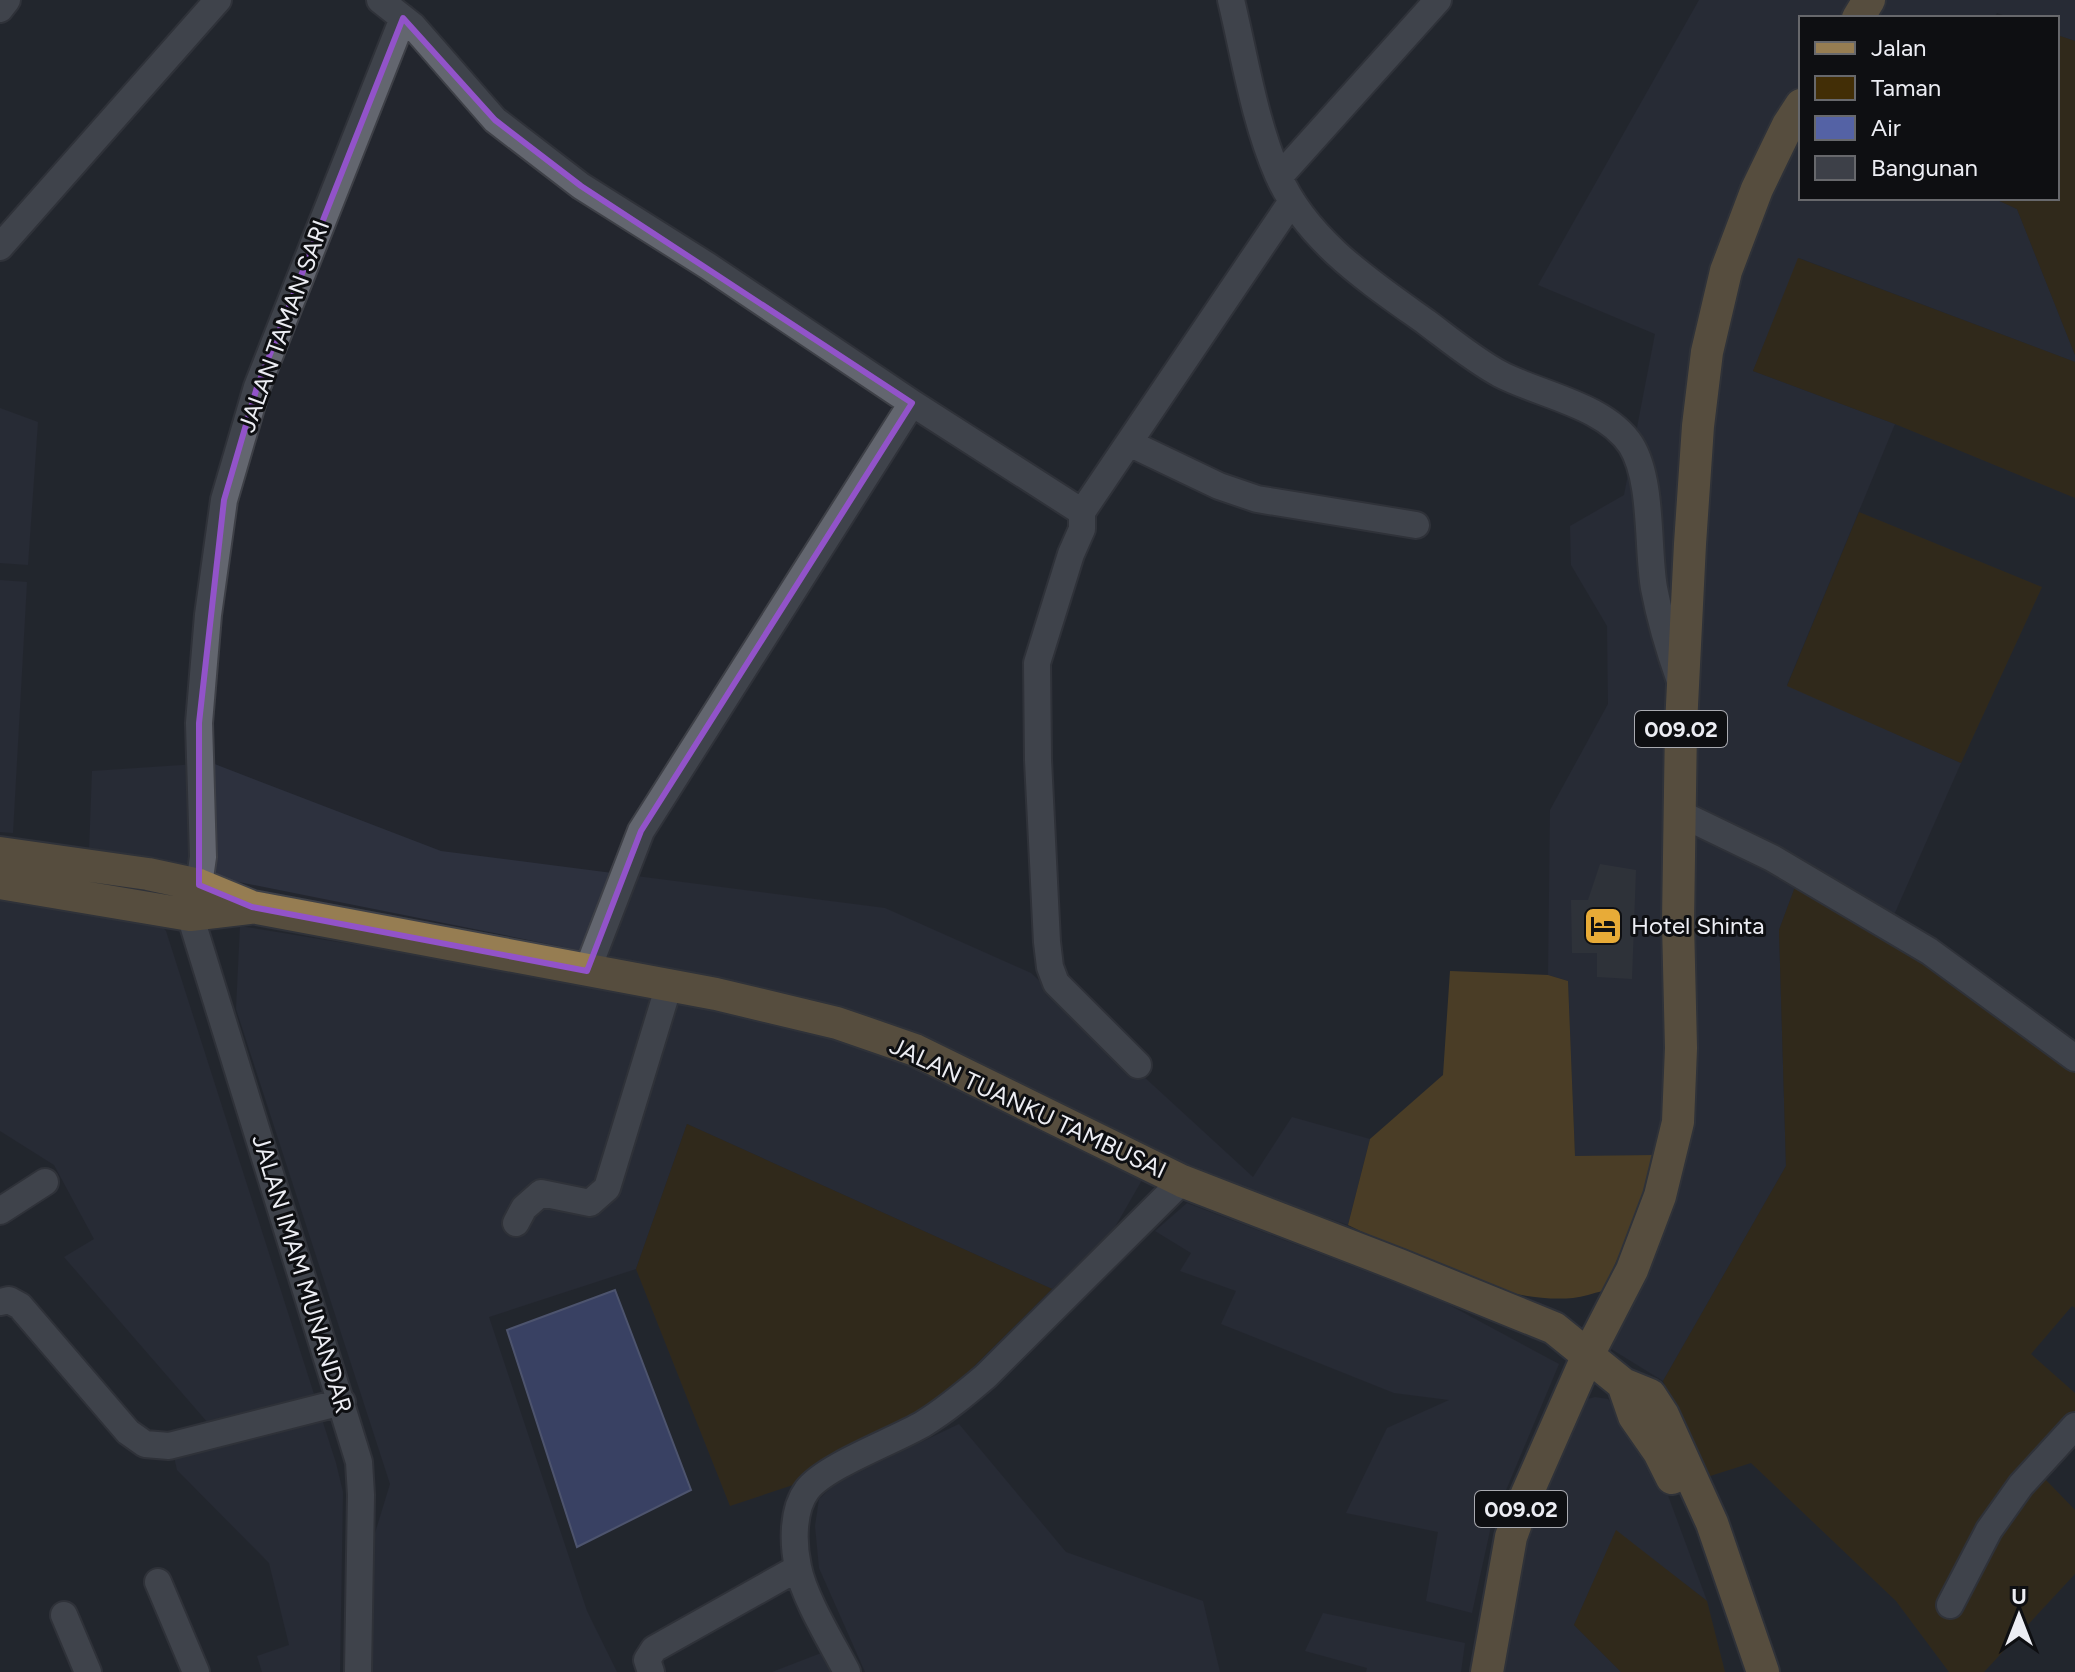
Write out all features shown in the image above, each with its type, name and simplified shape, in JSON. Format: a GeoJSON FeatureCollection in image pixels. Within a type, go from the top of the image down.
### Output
{"type":"FeatureCollection","features":[{"type":"Feature","properties":{"kind":"main road","name":"009.02"},"geometry":{"type":"LineString","coordinates":[[1487,1672],[1511,1537],[1588,1355],[1632,1270],[1660,1196],[1678,1122],[1682,688],[1696,456],[1707,352],[1726,271],[1757,189],[1799,108]]}},
{"type":"Feature","properties":{"kind":"main road","name":"JALAN TUANKU TAMBUSAI"},"geometry":{"type":"LineString","coordinates":[[0,853],[148,874],[195,900]]}},
{"type":"Feature","properties":{"kind":"main road","name":"JALAN TUANKU TAMBUSAI"},"geometry":{"type":"LineString","coordinates":[[0,883],[252,907],[669,985],[837,1023],[915,1050],[1182,1181],[1554,1328],[1623,1384],[1650,1395],[1663,1415],[1712,1523],[1763,1672]]}},
{"type":"Feature","properties":{"kind":"main road"},"geometry":{"type":"LineString","coordinates":[[1623,1384],[1634,1416],[1659,1452],[1676,1485],[1744,1672]]}},
{"type":"Feature","properties":{"kind":"street"},"geometry":{"type":"LineString","coordinates":[[0,9],[7,0]]}},
{"type":"Feature","properties":{"kind":"street"},"geometry":{"type":"LineString","coordinates":[[0,247],[218,0]]}},
{"type":"Feature","properties":{"kind":"street"},"geometry":{"type":"LineString","coordinates":[[380,0],[413,26],[495,120],[581,186],[1082,512]]}},
{"type":"Feature","properties":{"kind":"street"},"geometry":{"type":"LineString","coordinates":[[1231,0],[1264,139],[1292,201],[1317,234],[1360,274],[1456,345],[1500,374],[1602,419],[1619,430],[1632,447],[1641,473],[1654,586],[1666,642],[1682,688]]}},
{"type":"Feature","properties":{"kind":"street"},"geometry":{"type":"LineString","coordinates":[[1279,177],[1438,0]]}},
{"type":"Feature","properties":{"kind":"street","name":"JALAN TAMAN SARI"},"geometry":{"type":"LineString","coordinates":[[195,900],[203,857],[199,723],[208,615],[224,500],[257,387],[403,18]]}},
{"type":"Feature","properties":{"kind":"street"},"geometry":{"type":"LineString","coordinates":[[1138,1065],[1056,983],[1050,967],[1038,760],[1037,663],[1071,554],[1082,529],[1082,512],[1292,201]]}},
{"type":"Feature","properties":{"kind":"street"},"geometry":{"type":"LineString","coordinates":[[587,971],[641,831],[912,403]]}},
{"type":"Feature","properties":{"kind":"street"},"geometry":{"type":"LineString","coordinates":[[1129,443],[1219,486],[1257,499],[1416,525]]}},
{"type":"Feature","properties":{"kind":"street"},"geometry":{"type":"LineString","coordinates":[[1679,813],[1772,858],[1929,951],[2075,1058]]}},
{"type":"Feature","properties":{"kind":"street","name":"JALAN IMAM MUNANDAR"},"geometry":{"type":"LineString","coordinates":[[195,900],[359,1462],[358,1672]]}},
{"type":"Feature","properties":{"kind":"street"},"geometry":{"type":"LineString","coordinates":[[516,1223],[524,1208],[541,1193],[590,1203],[607,1188],[669,985]]}},
{"type":"Feature","properties":{"kind":"street"},"geometry":{"type":"LineString","coordinates":[[847,1672],[798,1568],[795,1530],[798,1508],[807,1490],[824,1475],[952,1406],[1182,1181]]}},
{"type":"Feature","properties":{"kind":"street"},"geometry":{"type":"LineString","coordinates":[[0,1211],[45,1182]]}},
{"type":"Feature","properties":{"kind":"street"},"geometry":{"type":"LineString","coordinates":[[0,1302],[9,1300],[20,1306],[128,1432],[145,1444],[169,1446],[342,1402]]}},
{"type":"Feature","properties":{"kind":"street"},"geometry":{"type":"LineString","coordinates":[[1950,1605],[1997,1519],[2021,1485],[2075,1426]]}},
{"type":"Feature","properties":{"kind":"street"},"geometry":{"type":"LineString","coordinates":[[651,1672],[647,1660],[654,1649],[798,1568]]}},
{"type":"Feature","properties":{"kind":"street"},"geometry":{"type":"LineString","coordinates":[[158,1582],[196,1672]]}},
{"type":"Feature","properties":{"kind":"street"},"geometry":{"type":"LineString","coordinates":[[64,1615],[88,1672]]}},
{"type":"Feature","properties":{"kind":"highlighted area"},"geometry":{"type":"Polygon","coordinates":[[[403,18],[495,120],[581,186],[912,403],[641,831],[587,971],[252,907],[199,885],[199,723],[224,500],[257,387],[403,18]]]}},
{"type":"Feature","properties":{"kind":"shaded area"},"geometry":{"type":"Polygon","coordinates":[[[1699,0],[1853,0],[1842,16],[1799,16],[1799,86],[1785,109],[1705,299],[1667,1120],[1655,1155],[1575,1157],[1568,981],[1548,975],[1550,810],[1608,704],[1607,626],[1571,565],[1570,526],[1624,495],[1655,334],[1538,285],[1699,0]]]}},
{"type":"Feature","properties":{"kind":"shaded area"},"geometry":{"type":"Polygon","coordinates":[[[1881,0],[2075,0],[2075,41],[2059,36],[2059,16],[2005,16],[1997,13],[1995,16],[1870,16],[1881,0]]]}},
{"type":"Feature","properties":{"kind":"shaded area"},"geometry":{"type":"Polygon","coordinates":[[[1799,134],[1799,200],[1997,200],[2017,209],[2075,355],[2075,362],[1799,258],[1753,371],[1895,424],[1787,685],[1961,763],[1886,933],[1795,887],[1779,930],[1786,1166],[1663,1381],[1608,1347],[1691,1124],[1686,826],[1713,402],[1739,275],[1799,134]]]}},
{"type":"Feature","properties":{"kind":"shaded area"},"geometry":{"type":"Polygon","coordinates":[[[0,408],[38,422],[28,565],[0,563],[0,408]]]}},
{"type":"Feature","properties":{"kind":"shaded area"},"geometry":{"type":"Polygon","coordinates":[[[0,580],[27,582],[13,833],[0,832],[0,580]]]}},
{"type":"Feature","properties":{"kind":"shaded area"},"geometry":{"type":"Polygon","coordinates":[[[212,763],[441,851],[885,908],[1031,973],[1253,1177],[1292,1117],[1370,1139],[1348,1225],[1189,1170],[913,1036],[807,999],[673,969],[89,852],[92,771],[212,763]]]}},
{"type":"Feature","properties":{"kind":"shaded area"},"geometry":{"type":"Polygon","coordinates":[[[0,895],[158,921],[166,931],[343,1492],[340,1672],[262,1672],[257,1656],[289,1645],[269,1563],[177,1470],[170,1439],[215,1431],[64,1257],[94,1239],[54,1165],[0,1131],[0,895]]]}},
{"type":"Feature","properties":{"kind":"shaded area"},"geometry":{"type":"Polygon","coordinates":[[[240,926],[717,1004],[904,1058],[1142,1180],[1111,1234],[1052,1289],[687,1124],[636,1269],[489,1317],[587,1611],[617,1672],[369,1672],[375,1533],[390,1484],[236,1009],[240,926]]]}},
{"type":"Feature","properties":{"kind":"shaded area"},"geometry":{"type":"Polygon","coordinates":[[[1450,971],[1548,975],[1568,981],[1575,1156],[1655,1155],[1633,1224],[1603,1291],[1573,1298],[1514,1294],[1457,1276],[1348,1225],[1370,1139],[1443,1075],[1450,971]]]}},
{"type":"Feature","properties":{"kind":"shaded area"},"geometry":{"type":"Polygon","coordinates":[[[1187,1203],[1440,1300],[1559,1364],[1491,1526],[1472,1613],[1426,1601],[1438,1532],[1346,1513],[1387,1428],[1449,1400],[1394,1393],[1221,1324],[1236,1291],[1180,1271],[1191,1253],[1155,1231],[1187,1203]]]}},
{"type":"Feature","properties":{"kind":"shaded area"},"geometry":{"type":"Polygon","coordinates":[[[1595,1397],[1608,1399],[1635,1430],[1663,1482],[1707,1601],[1616,1531],[1574,1625],[1621,1672],[1505,1672],[1532,1516],[1584,1400],[1595,1397]]]}},
{"type":"Feature","properties":{"kind":"shaded area"},"geometry":{"type":"Polygon","coordinates":[[[959,1424],[1066,1552],[1203,1601],[1220,1672],[865,1672],[819,1568],[815,1526],[819,1499],[837,1482],[959,1424]]]}},
{"type":"Feature","properties":{"kind":"shaded area"},"geometry":{"type":"Polygon","coordinates":[[[1323,1613],[1465,1643],[1461,1672],[1366,1672],[1367,1668],[1305,1651],[1323,1613]]]}},
{"type":"Feature","properties":{"kind":"shaded area"},"geometry":{"type":"Polygon","coordinates":[[[829,1650],[839,1672],[772,1672],[829,1650]]]}},
{"type":"Feature","properties":{"kind":"green space"},"geometry":{"type":"Polygon","coordinates":[[[2059,36],[2075,41],[2075,355],[2017,209],[1997,200],[2059,200],[2059,36]]]}},
{"type":"Feature","properties":{"kind":"green space"},"geometry":{"type":"Polygon","coordinates":[[[1798,258],[2075,362],[2075,498],[1895,424],[1753,371],[1798,258]]]}},
{"type":"Feature","properties":{"kind":"green space"},"geometry":{"type":"Polygon","coordinates":[[[1859,512],[2042,587],[1961,763],[1787,686],[1859,512]]]}},
{"type":"Feature","properties":{"kind":"green space"},"geometry":{"type":"Polygon","coordinates":[[[1795,887],[1886,933],[2075,1066],[2075,1308],[2072,1306],[2031,1354],[2075,1393],[2075,1444],[2045,1479],[2075,1510],[2075,1574],[1984,1672],[1949,1672],[1896,1601],[1751,1463],[1707,1477],[1663,1381],[1786,1166],[1779,930],[1795,887]]]}},
{"type":"Feature","properties":{"kind":"green space"},"geometry":{"type":"Polygon","coordinates":[[[687,1124],[1052,1289],[948,1392],[796,1484],[730,1506],[636,1269],[687,1124]]]}},
{"type":"Feature","properties":{"kind":"green space"},"geometry":{"type":"Polygon","coordinates":[[[1616,1530],[1707,1601],[1725,1672],[1621,1672],[1574,1625],[1616,1530]]]}},
{"type":"Feature","properties":{"kind":"water"},"geometry":{"type":"Polygon","coordinates":[[[615,1290],[691,1490],[577,1547],[507,1330],[615,1290]]]}},
{"type":"Feature","properties":{"kind":"building","name":"Hotel Shinta"},"geometry":{"type":"Polygon","coordinates":[[[1600,864],[1636,870],[1632,979],[1597,977],[1597,953],[1572,953],[1571,900],[1588,900],[1600,864]]]}},
{"type":"Feature","properties":{"kind":"place","name":"Hotel Shinta"},"geometry":{"type":"Point","coordinates":[1603,926]}}]}
